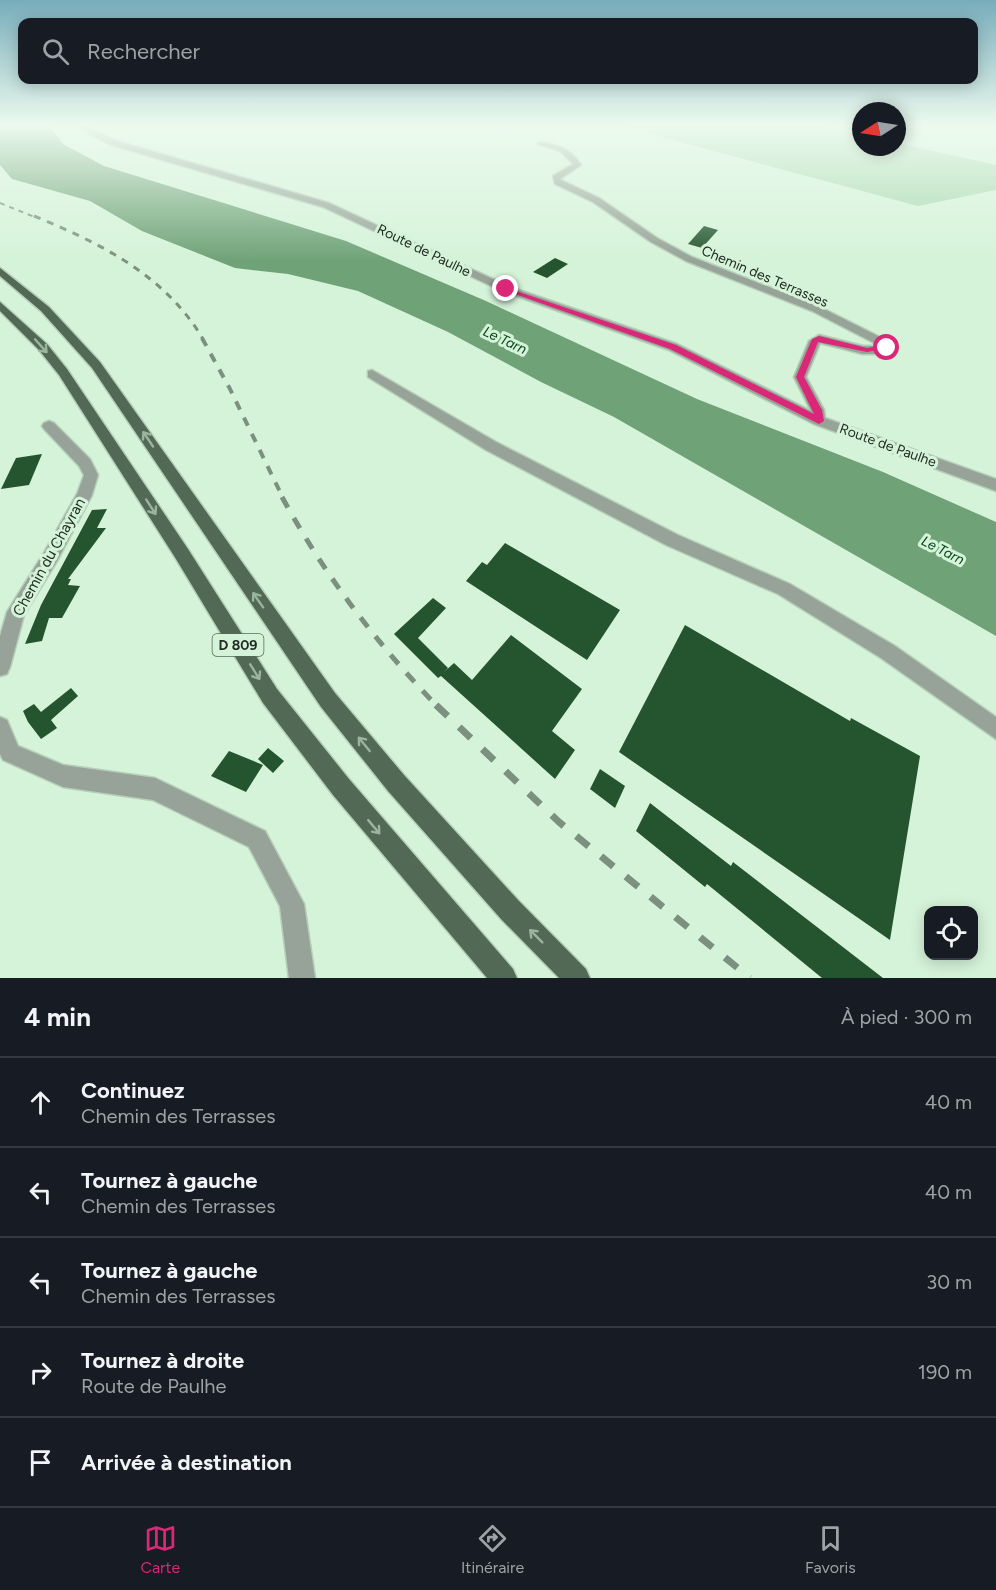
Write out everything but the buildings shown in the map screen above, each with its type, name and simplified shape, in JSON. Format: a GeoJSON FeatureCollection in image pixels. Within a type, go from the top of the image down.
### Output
{"type":"FeatureCollection","features":[{"type":"Feature","properties":{"kind":"main road","name":"D 809"},"geometry":{"type":"LineString","coordinates":[[0,271],[45,309],[96,365],[343,718],[396,783],[510,910],[577,978]]}},
{"type":"Feature","properties":{"kind":"main road","name":"D 809"},"geometry":{"type":"LineString","coordinates":[[0,305],[43,347],[63,372],[182,554],[270,696],[340,787],[504,978]]}},
{"type":"Feature","properties":{"kind":"street","name":"Route de Paulhe"},"geometry":{"type":"LineString","coordinates":[[205,170],[326,205],[506,289],[681,350],[819,421],[996,485]]}},
{"type":"Feature","properties":{"kind":"street","name":"Chemin des Terrasses"},"geometry":{"type":"LineString","coordinates":[[570,170],[556,178],[558,182],[596,200],[654,240],[689,259],[816,309],[884,344],[887,348],[867,350],[819,338],[815,341],[800,377],[817,410],[819,421]]}},
{"type":"Feature","properties":{"kind":"street"},"geometry":{"type":"LineString","coordinates":[[372,374],[491,446],[672,540],[784,590],[888,652],[996,729]]}},
{"type":"Feature","properties":{"kind":"street","name":"Chemin du Chayran"},"geometry":{"type":"LineString","coordinates":[[0,667],[16,612],[51,556],[84,495],[91,475],[85,463],[49,426]]}},
{"type":"Feature","properties":{"kind":"street"},"geometry":{"type":"LineString","coordinates":[[0,727],[10,753],[63,776],[155,789],[257,838],[292,904],[302,978]]}},
{"type":"Feature","properties":{"kind":"shaded area"},"geometry":{"type":"Polygon","coordinates":[[[783,170],[996,170],[996,190],[918,206],[783,170]]]}},
{"type":"Feature","properties":{"kind":"water","name":"Le Tarn"},"geometry":{"type":"Polygon","coordinates":[[[4,170],[116,170],[346,241],[486,301],[697,399],[883,472],[996,522],[996,636],[614,417],[541,382],[448,332],[358,291],[288,274],[235,268],[142,231],[90,201],[12,179],[4,170]]]}},
{"type":"Feature","properties":{"kind":"railway"},"geometry":{"type":"LineString","coordinates":[[0,203],[37,218]]}},
{"type":"Feature","properties":{"kind":"railway"},"geometry":{"type":"LineString","coordinates":[[34,216],[106,250],[150,279],[188,316],[203,339]]}},
{"type":"Feature","properties":{"kind":"railway"},"geometry":{"type":"LineString","coordinates":[[202,338],[230,389],[283,498]]}},
{"type":"Feature","properties":{"kind":"railway"},"geometry":{"type":"LineString","coordinates":[[282,497],[315,553],[352,607],[393,658],[437,706]]}},
{"type":"Feature","properties":{"kind":"railway"},"geometry":{"type":"LineString","coordinates":[[437,706],[559,822],[750,978]]}},
{"type":"Feature","properties":{"kind":"route"},"geometry":{"type":"LineString","coordinates":[[506,289],[673,347],[696,357],[791,409],[819,421],[817,410],[800,377],[815,341],[819,338],[867,350],[887,348]]}}]}
